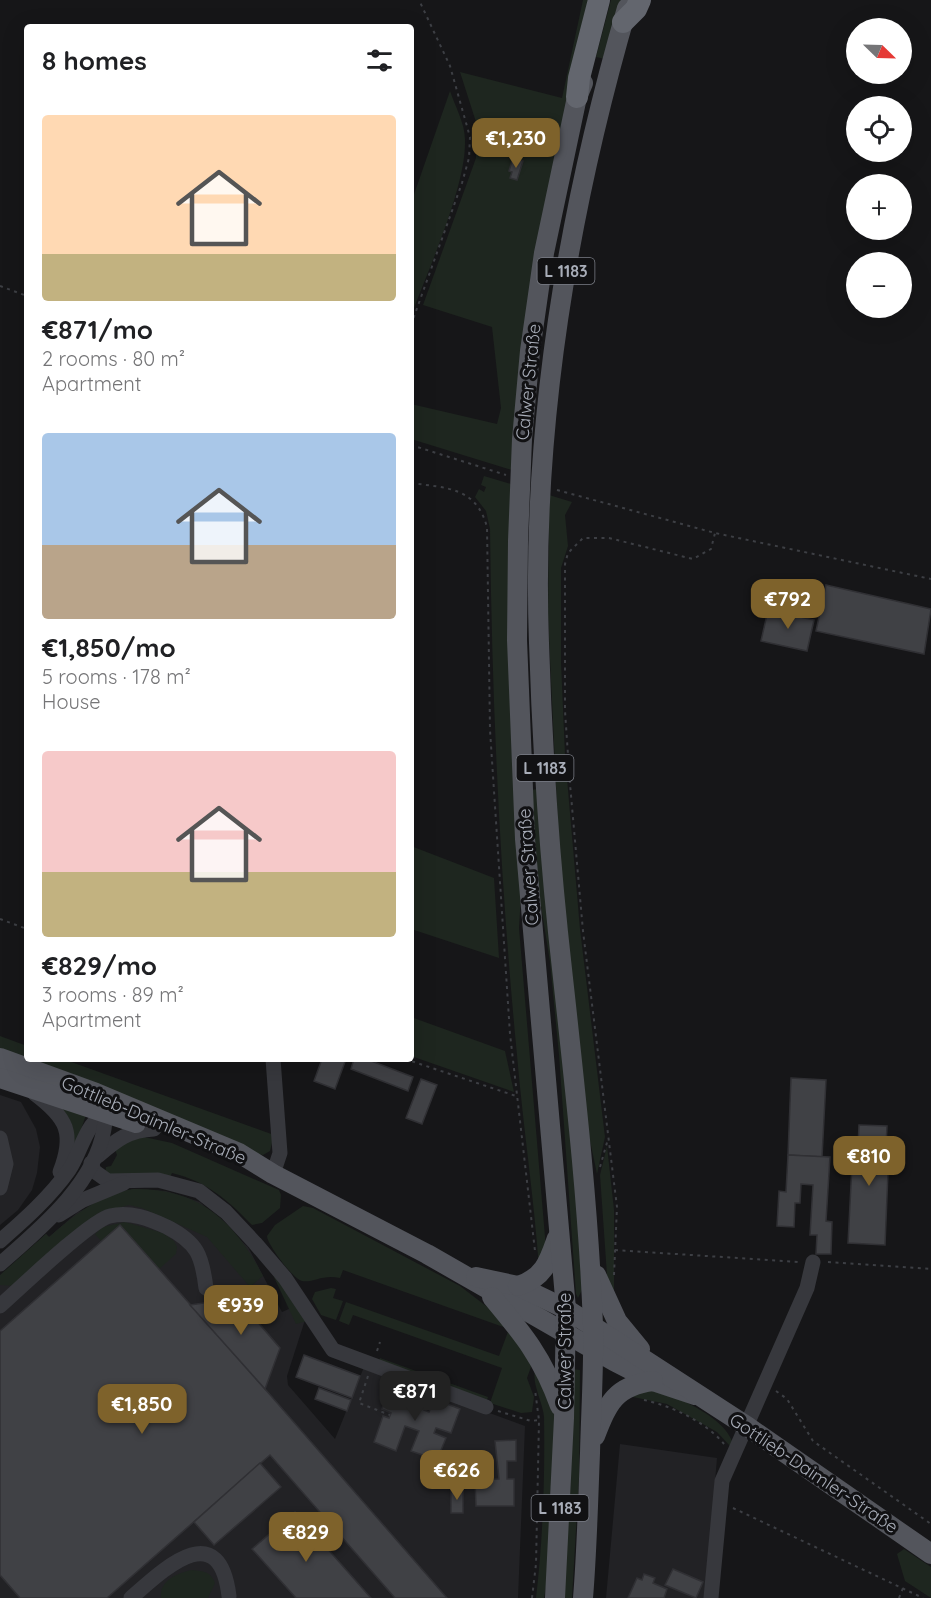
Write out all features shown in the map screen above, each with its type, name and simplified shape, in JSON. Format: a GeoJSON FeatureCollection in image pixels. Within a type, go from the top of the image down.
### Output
{"type":"FeatureCollection","features":[{"type":"Feature","properties":{"kind":"highway"},"geometry":{"type":"LineString","coordinates":[[577,97],[579,78],[599,0]]}},
{"type":"Feature","properties":{"kind":"highway"},"geometry":{"type":"LineString","coordinates":[[626,11],[636,9],[640,0]]}},
{"type":"Feature","properties":{"kind":"main road","name":"Calwer Straße"},"geometry":{"type":"LineString","coordinates":[[555,1598],[564,1418],[566,1309],[525,828],[517,640],[518,541],[522,439],[530,351],[544,253],[577,97],[585,78],[607,0]]}},
{"type":"Feature","properties":{"kind":"main road","name":"Calwer Straße"},"geometry":{"type":"LineString","coordinates":[[583,1598],[588,1543],[593,1326],[575,1074],[558,930],[546,773],[539,641],[539,541],[542,442],[566,268],[586,167],[626,11]]}},
{"type":"Feature","properties":{"kind":"main road","name":"Gottlieb-Daimler-Straße"},"geometry":{"type":"LineString","coordinates":[[0,1058],[96,1093],[154,1123]]}},
{"type":"Feature","properties":{"kind":"main road","name":"Gottlieb-Daimler-Straße"},"geometry":{"type":"LineString","coordinates":[[0,1078],[28,1089],[106,1112],[154,1123],[238,1153],[273,1174],[459,1272],[486,1290],[593,1349],[652,1372],[695,1395],[747,1427],[931,1554]]}},
{"type":"Feature","properties":{"kind":"main road"},"geometry":{"type":"LineString","coordinates":[[518,1286],[539,1276],[548,1264],[560,1229]]}},
{"type":"Feature","properties":{"kind":"main road"},"geometry":{"type":"LineString","coordinates":[[590,1259],[617,1321],[652,1372],[613,1397],[590,1452]]}},
{"type":"Feature","properties":{"kind":"main road","name":"Gottlieb-Daimler-Straße"},"geometry":{"type":"LineString","coordinates":[[459,1272],[518,1286],[566,1309],[593,1326],[652,1372]]}},
{"type":"Feature","properties":{"kind":"main road"},"geometry":{"type":"LineString","coordinates":[[486,1290],[531,1343],[541,1360],[564,1418]]}},
{"type":"Feature","properties":{"kind":"street"},"geometry":{"type":"LineString","coordinates":[[273,1062],[280,1153],[273,1174]]}},
{"type":"Feature","properties":{"kind":"street"},"geometry":{"type":"LineString","coordinates":[[28,1089],[52,1106],[64,1120],[69,1136],[66,1157],[52,1189]]}},
{"type":"Feature","properties":{"kind":"street"},"geometry":{"type":"LineString","coordinates":[[0,1264],[48,1222],[65,1202],[92,1161],[102,1139],[106,1112],[96,1093]]}},
{"type":"Feature","properties":{"kind":"street"},"geometry":{"type":"LineString","coordinates":[[0,1241],[69,1170],[94,1119],[106,1112]]}},
{"type":"Feature","properties":{"kind":"street"},"geometry":{"type":"LineString","coordinates":[[92,1161],[121,1136],[154,1123]]}},
{"type":"Feature","properties":{"kind":"street"},"geometry":{"type":"LineString","coordinates":[[0,1138],[6,1164],[0,1188]]}},
{"type":"Feature","properties":{"kind":"street"},"geometry":{"type":"LineString","coordinates":[[92,1161],[94,1171],[108,1181],[158,1180],[199,1191],[226,1212],[291,1286],[333,1350],[490,1409]]}},
{"type":"Feature","properties":{"kind":"street"},"geometry":{"type":"LineString","coordinates":[[48,1222],[83,1200],[126,1182]]}},
{"type":"Feature","properties":{"kind":"street"},"geometry":{"type":"LineString","coordinates":[[0,1306],[82,1234],[106,1216],[120,1214],[156,1222],[187,1238],[202,1257],[206,1288]]}},
{"type":"Feature","properties":{"kind":"street"},"geometry":{"type":"LineString","coordinates":[[711,1598],[722,1481],[807,1288],[813,1262]]}},
{"type":"Feature","properties":{"kind":"street"},"geometry":{"type":"LineString","coordinates":[[131,1598],[174,1563],[192,1552],[205,1554],[216,1561],[223,1572],[232,1597]]}},
{"type":"Feature","properties":{"kind":"path"},"geometry":{"type":"LineString","coordinates":[[414,317],[462,183],[469,158],[470,136],[450,66],[419,0]]}},
{"type":"Feature","properties":{"kind":"path"},"geometry":{"type":"LineString","coordinates":[[0,285],[24,295]]}},
{"type":"Feature","properties":{"kind":"path"},"geometry":{"type":"LineString","coordinates":[[414,446],[486,470]]}},
{"type":"Feature","properties":{"kind":"path"},"geometry":{"type":"LineString","coordinates":[[414,483],[445,487],[465,494],[477,504],[487,527],[490,730],[510,1034],[539,1276]]}},
{"type":"Feature","properties":{"kind":"path"},"geometry":{"type":"LineString","coordinates":[[574,495],[715,533],[931,579]]}},
{"type":"Feature","properties":{"kind":"path"},"geometry":{"type":"LineString","coordinates":[[715,533],[711,549],[693,559],[609,538],[583,538],[568,553],[565,564],[565,699],[570,784],[583,931],[617,1207],[615,1250],[931,1269]]}},
{"type":"Feature","properties":{"kind":"path"},"geometry":{"type":"LineString","coordinates":[[0,919],[24,928]]}},
{"type":"Feature","properties":{"kind":"path"},"geometry":{"type":"LineString","coordinates":[[414,1062],[517,1096]]}},
{"type":"Feature","properties":{"kind":"path"},"geometry":{"type":"LineString","coordinates":[[380,1342],[359,1403],[390,1415]]}},
{"type":"Feature","properties":{"kind":"path"},"geometry":{"type":"LineString","coordinates":[[532,1598],[536,1564],[539,1420],[531,1376],[535,1365],[541,1360]]}},
{"type":"Feature","properties":{"kind":"path"},"geometry":{"type":"LineString","coordinates":[[766,1384],[787,1399],[813,1442],[930,1523],[931,1518]]}},
{"type":"Feature","properties":{"kind":"path"},"geometry":{"type":"LineString","coordinates":[[490,1409],[517,1418],[539,1420]]}},
{"type":"Feature","properties":{"kind":"path"},"geometry":{"type":"LineString","coordinates":[[721,1502],[923,1598]]}},
{"type":"Feature","properties":{"kind":"path"},"geometry":{"type":"LineString","coordinates":[[899,1598],[903,1588]]}},
{"type":"Feature","properties":{"kind":"shaded area"},"geometry":{"type":"Polygon","coordinates":[[[583,0],[596,0],[512,470],[414,440],[414,405],[497,424],[501,408],[492,327],[423,305],[476,158],[476,122],[460,72],[562,98],[583,0]]]}},
{"type":"Feature","properties":{"kind":"shaded area"},"geometry":{"type":"Polygon","coordinates":[[[611,0],[622,0],[605,59],[596,57],[611,0]]]}},
{"type":"Feature","properties":{"kind":"shaded area"},"geometry":{"type":"Polygon","coordinates":[[[450,91],[463,127],[464,158],[460,180],[445,228],[414,308],[414,194],[450,91]]]}},
{"type":"Feature","properties":{"kind":"shaded area"},"geometry":{"type":"Polygon","coordinates":[[[484,476],[511,484],[521,895],[519,928],[545,1237],[545,1251],[539,1268],[511,989],[502,858],[495,726],[490,529],[486,511],[475,497],[479,489],[484,492],[486,487],[481,485],[484,476]]]}},
{"type":"Feature","properties":{"kind":"shaded area"},"geometry":{"type":"Polygon","coordinates":[[[549,495],[572,502],[565,515],[568,546],[561,568],[561,662],[565,755],[580,929],[605,1137],[597,1174],[588,1131],[560,870],[548,616],[549,495]]]}},
{"type":"Feature","properties":{"kind":"shaded area"},"geometry":{"type":"Polygon","coordinates":[[[539,789],[571,1111],[582,1290],[578,1298],[550,962],[536,875],[530,790],[539,789]]]}},
{"type":"Feature","properties":{"kind":"shaded area"},"geometry":{"type":"Polygon","coordinates":[[[414,847],[494,878],[499,958],[414,930],[414,847]]]}},
{"type":"Feature","properties":{"kind":"shaded area"},"geometry":{"type":"Polygon","coordinates":[[[414,1018],[505,1051],[514,1092],[414,1057],[414,1018]]]}},
{"type":"Feature","properties":{"kind":"shaded area"},"geometry":{"type":"Polygon","coordinates":[[[0,1036],[24,1045],[24,1058],[0,1049],[0,1036]]]}},
{"type":"Feature","properties":{"kind":"shaded area"},"geometry":{"type":"Polygon","coordinates":[[[34,1062],[71,1062],[274,1135],[270,1151],[263,1155],[254,1154],[34,1062]]]}},
{"type":"Feature","properties":{"kind":"shaded area"},"geometry":{"type":"Polygon","coordinates":[[[0,1095],[21,1102],[36,1129],[40,1147],[37,1173],[32,1190],[18,1210],[0,1225],[0,1095]]]}},
{"type":"Feature","properties":{"kind":"shaded area"},"geometry":{"type":"Polygon","coordinates":[[[58,1102],[87,1112],[74,1150],[73,1128],[58,1102]]]}},
{"type":"Feature","properties":{"kind":"shaded area"},"geometry":{"type":"Polygon","coordinates":[[[144,1137],[172,1143],[279,1190],[280,1208],[262,1223],[252,1225],[216,1193],[184,1177],[172,1173],[170,1177],[115,1178],[105,1173],[106,1167],[111,1166],[117,1155],[115,1149],[125,1140],[144,1137]]]}},
{"type":"Feature","properties":{"kind":"shaded area"},"geometry":{"type":"Polygon","coordinates":[[[607,1146],[614,1210],[614,1294],[611,1295],[607,1275],[600,1175],[607,1146]]]}},
{"type":"Feature","properties":{"kind":"shaded area"},"geometry":{"type":"Polygon","coordinates":[[[133,1189],[166,1191],[200,1202],[248,1247],[282,1312],[296,1306],[305,1320],[287,1376],[288,1385],[335,1439],[364,1367],[525,1426],[518,1598],[0,1598],[0,1276],[46,1234],[49,1237],[78,1212],[133,1189]]]}},
{"type":"Feature","properties":{"kind":"shaded area"},"geometry":{"type":"Polygon","coordinates":[[[133,1189],[177,1194],[212,1211],[240,1239],[263,1276],[250,1287],[207,1237],[142,1208],[129,1205],[98,1213],[15,1286],[0,1285],[0,1275],[46,1234],[49,1237],[98,1201],[133,1189]]]}},
{"type":"Feature","properties":{"kind":"shaded area"},"geometry":{"type":"Polygon","coordinates":[[[303,1206],[313,1208],[460,1286],[503,1319],[532,1364],[527,1378],[534,1397],[532,1412],[521,1413],[490,1403],[502,1368],[353,1315],[349,1325],[339,1321],[346,1302],[499,1356],[509,1329],[343,1270],[340,1278],[328,1277],[306,1281],[298,1279],[281,1261],[267,1236],[275,1225],[303,1206]]]}},
{"type":"Feature","properties":{"kind":"shaded area"},"geometry":{"type":"Polygon","coordinates":[[[125,1222],[163,1233],[174,1241],[177,1247],[176,1254],[159,1269],[121,1226],[102,1242],[95,1234],[103,1227],[125,1222]]]}},
{"type":"Feature","properties":{"kind":"shaded area"},"geometry":{"type":"Polygon","coordinates":[[[274,1277],[276,1277],[307,1321],[296,1324],[274,1277]]]}},
{"type":"Feature","properties":{"kind":"shaded area"},"geometry":{"type":"Polygon","coordinates":[[[336,1289],[333,1298],[343,1301],[336,1320],[321,1315],[312,1299],[315,1292],[336,1289]]]}},
{"type":"Feature","properties":{"kind":"shaded area"},"geometry":{"type":"Polygon","coordinates":[[[380,1358],[488,1397],[486,1402],[378,1364],[380,1358]]]}},
{"type":"Feature","properties":{"kind":"shaded area"},"geometry":{"type":"Polygon","coordinates":[[[536,1368],[554,1404],[556,1427],[549,1511],[550,1566],[544,1598],[536,1598],[542,1531],[544,1417],[535,1379],[536,1368]]]}},
{"type":"Feature","properties":{"kind":"shaded area"},"geometry":{"type":"Polygon","coordinates":[[[572,1369],[580,1370],[579,1478],[572,1598],[562,1598],[570,1498],[572,1369]]]}},
{"type":"Feature","properties":{"kind":"shaded area"},"geometry":{"type":"Polygon","coordinates":[[[638,1389],[659,1391],[712,1417],[727,1433],[732,1441],[731,1447],[717,1432],[667,1404],[633,1397],[638,1389]]]}},
{"type":"Feature","properties":{"kind":"shaded area"},"geometry":{"type":"Polygon","coordinates":[[[620,1444],[717,1458],[705,1598],[606,1598],[620,1444]]]}},
{"type":"Feature","properties":{"kind":"shaded area"},"geometry":{"type":"Polygon","coordinates":[[[904,1549],[931,1567],[931,1598],[905,1581],[897,1554],[904,1549]]]}},
{"type":"Feature","properties":{"kind":"shaded area"},"geometry":{"type":"Polygon","coordinates":[[[192,1570],[206,1573],[213,1579],[215,1583],[208,1598],[161,1598],[163,1586],[170,1578],[192,1570]]]}},
{"type":"Feature","properties":{"kind":"building"},"geometry":{"type":"Polygon","coordinates":[[[517,159],[523,161],[517,180],[510,178],[512,172],[509,171],[512,161],[516,163],[517,159]]]}},
{"type":"Feature","properties":{"kind":"building"},"geometry":{"type":"Polygon","coordinates":[[[826,585],[931,609],[924,654],[816,631],[826,585]]]}},
{"type":"Feature","properties":{"kind":"building"},"geometry":{"type":"Polygon","coordinates":[[[768,610],[814,620],[807,651],[761,641],[768,610]]]}},
{"type":"Feature","properties":{"kind":"building"},"geometry":{"type":"Polygon","coordinates":[[[321,1062],[345,1062],[335,1089],[314,1081],[321,1062]]]}},
{"type":"Feature","properties":{"kind":"building"},"geometry":{"type":"Polygon","coordinates":[[[353,1062],[374,1062],[413,1077],[408,1091],[351,1069],[353,1062]]]}},
{"type":"Feature","properties":{"kind":"building"},"geometry":{"type":"Polygon","coordinates":[[[791,1078],[826,1080],[822,1157],[788,1155],[791,1078]]]}},
{"type":"Feature","properties":{"kind":"building"},"geometry":{"type":"Polygon","coordinates":[[[421,1079],[437,1085],[422,1124],[406,1118],[421,1079]]]}},
{"type":"Feature","properties":{"kind":"building"},"geometry":{"type":"Polygon","coordinates":[[[859,1125],[887,1126],[886,1147],[889,1148],[885,1245],[848,1243],[853,1146],[858,1146],[859,1125]]]}},
{"type":"Feature","properties":{"kind":"building"},"geometry":{"type":"Polygon","coordinates":[[[788,1155],[830,1157],[826,1221],[832,1222],[831,1254],[816,1254],[817,1235],[810,1235],[813,1185],[801,1184],[800,1203],[795,1203],[794,1227],[777,1226],[779,1191],[786,1192],[788,1155]]]}},
{"type":"Feature","properties":{"kind":"building"},"geometry":{"type":"Polygon","coordinates":[[[120,1225],[447,1598],[395,1598],[270,1455],[107,1598],[20,1598],[0,1575],[0,1331],[120,1225]]]}},
{"type":"Feature","properties":{"kind":"building"},"geometry":{"type":"Polygon","coordinates":[[[237,1298],[280,1348],[265,1389],[190,1305],[237,1298]]]}},
{"type":"Feature","properties":{"kind":"building"},"geometry":{"type":"Polygon","coordinates":[[[304,1355],[360,1376],[352,1398],[296,1377],[304,1355]]]}},
{"type":"Feature","properties":{"kind":"building"},"geometry":{"type":"Polygon","coordinates":[[[391,1383],[406,1389],[401,1401],[406,1403],[410,1391],[428,1397],[424,1410],[429,1412],[434,1399],[460,1409],[451,1433],[436,1428],[434,1433],[446,1438],[437,1460],[411,1451],[419,1431],[405,1426],[396,1451],[374,1442],[383,1416],[389,1418],[391,1413],[382,1409],[391,1383]]]}},
{"type":"Feature","properties":{"kind":"building"},"geometry":{"type":"Polygon","coordinates":[[[319,1388],[351,1400],[347,1411],[315,1399],[319,1388]]]}},
{"type":"Feature","properties":{"kind":"building"},"geometry":{"type":"Polygon","coordinates":[[[516,1440],[516,1461],[507,1461],[507,1479],[514,1479],[514,1506],[476,1506],[475,1480],[499,1479],[495,1441],[516,1440]]]}},
{"type":"Feature","properties":{"kind":"building"},"geometry":{"type":"Polygon","coordinates":[[[260,1463],[281,1487],[214,1545],[194,1522],[260,1463]]]}},
{"type":"Feature","properties":{"kind":"building"},"geometry":{"type":"Polygon","coordinates":[[[451,1490],[463,1490],[463,1513],[451,1513],[451,1490]]]}},
{"type":"Feature","properties":{"kind":"building"},"geometry":{"type":"Polygon","coordinates":[[[295,1512],[371,1598],[296,1598],[252,1549],[295,1512]]]}},
{"type":"Feature","properties":{"kind":"building"},"geometry":{"type":"Polygon","coordinates":[[[673,1569],[703,1582],[696,1598],[665,1585],[673,1569]]]}},
{"type":"Feature","properties":{"kind":"building"},"geometry":{"type":"Polygon","coordinates":[[[644,1574],[655,1578],[653,1583],[667,1589],[664,1598],[628,1598],[637,1578],[642,1580],[644,1574]]]}}]}
